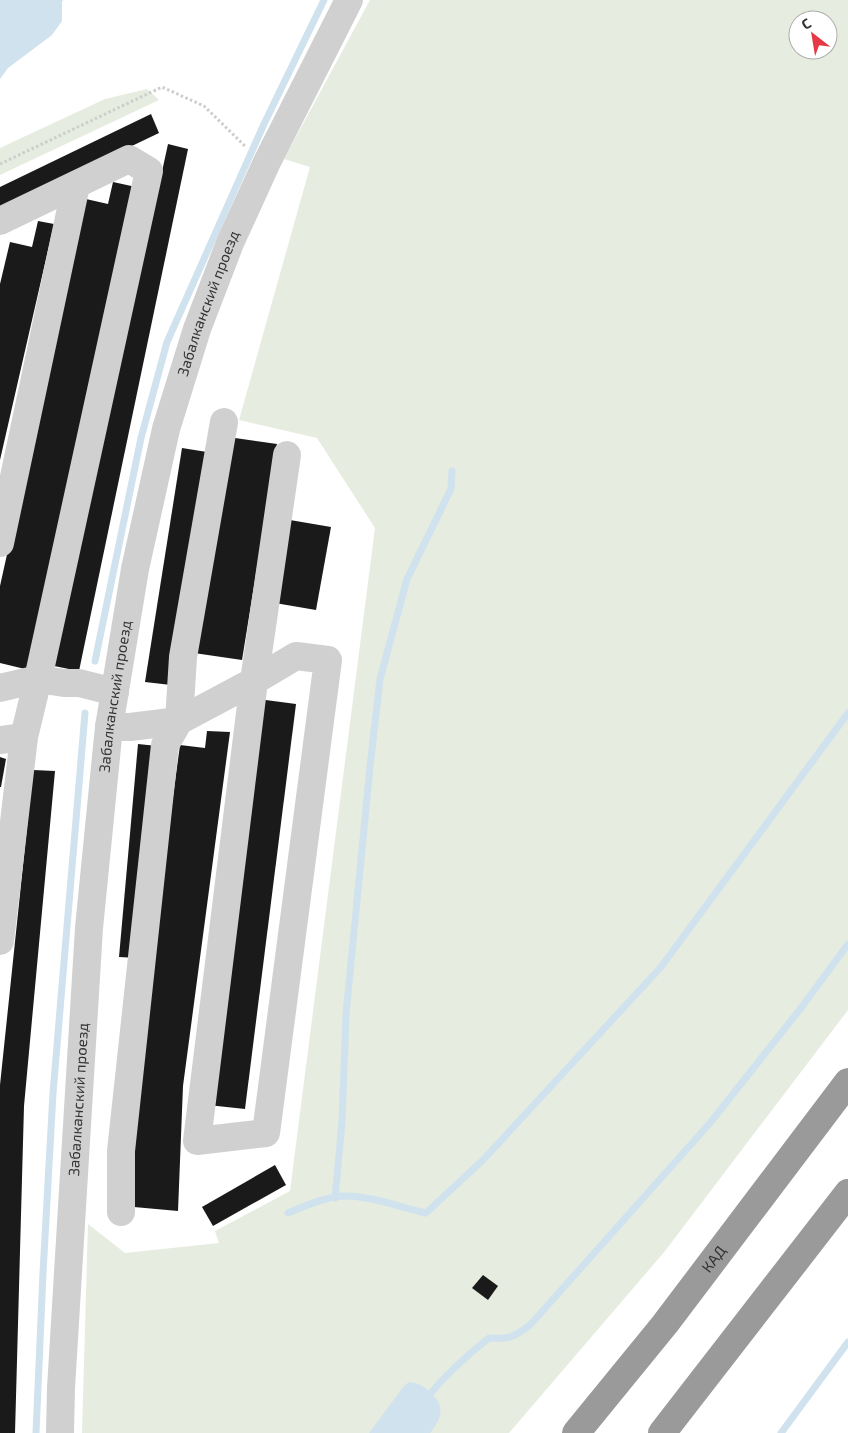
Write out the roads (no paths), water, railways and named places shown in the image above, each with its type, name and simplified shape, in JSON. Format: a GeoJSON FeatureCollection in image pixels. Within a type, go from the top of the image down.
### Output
{"type":"FeatureCollection","features":[{"type":"Feature","properties":{"kind":"highway","name":"КАД"},"geometry":{"type":"LineString","coordinates":[[576,1433],[665,1324],[848,1082]]}},
{"type":"Feature","properties":{"kind":"highway"},"geometry":{"type":"LineString","coordinates":[[662,1433],[848,1193]]}},
{"type":"Feature","properties":{"kind":"street","name":"Забалканский проезд"},"geometry":{"type":"LineString","coordinates":[[60,1433],[60,1388],[89,928],[109,727],[135,570],[166,429],[197,329],[230,243],[267,162],[349,0]]}},
{"type":"Feature","properties":{"kind":"street"},"geometry":{"type":"LineString","coordinates":[[0,941],[12,739],[38,679],[149,171],[129,159],[1,224]]}},
{"type":"Feature","properties":{"kind":"street"},"geometry":{"type":"LineString","coordinates":[[0,544],[76,185]]}},
{"type":"Feature","properties":{"kind":"street"},"geometry":{"type":"LineString","coordinates":[[121,1212],[121,1151],[165,745],[179,721],[183,657],[224,422]]}},
{"type":"Feature","properties":{"kind":"street"},"geometry":{"type":"LineString","coordinates":[[109,727],[130,727],[179,721],[254,682],[296,656],[328,660],[266,1134],[197,1141],[254,682],[287,455]]}},
{"type":"Feature","properties":{"kind":"street"},"geometry":{"type":"LineString","coordinates":[[0,688],[38,679],[79,683],[115,692]]}},
{"type":"Feature","properties":{"kind":"water"},"geometry":{"type":"Polygon","coordinates":[[[0,0],[63,0],[62,21],[52,35],[8,68],[0,79],[0,0]]]}},
{"type":"Feature","properties":{"kind":"water"},"geometry":{"type":"Polygon","coordinates":[[[409,1382],[423,1386],[438,1402],[441,1412],[430,1433],[369,1433],[404,1386],[409,1382]]]}},
{"type":"Feature","properties":{"kind":"waterway"},"geometry":{"type":"LineString","coordinates":[[95,661],[141,438],[167,342],[264,124],[324,0]]}},
{"type":"Feature","properties":{"kind":"waterway"},"geometry":{"type":"LineString","coordinates":[[335,1198],[342,1122],[346,1014],[380,679],[407,579],[451,489],[452,471]]}},
{"type":"Feature","properties":{"kind":"waterway"},"geometry":{"type":"LineString","coordinates":[[36,1433],[53,1093],[85,713]]}},
{"type":"Feature","properties":{"kind":"waterway"},"geometry":{"type":"LineString","coordinates":[[288,1213],[322,1200],[344,1196],[375,1200],[426,1213],[483,1160],[661,967],[848,713]]}},
{"type":"Feature","properties":{"kind":"waterway"},"geometry":{"type":"LineString","coordinates":[[425,1400],[456,1367],[489,1338],[512,1336],[531,1324],[710,1123],[801,1008],[848,944]]}},
{"type":"Feature","properties":{"kind":"waterway"},"geometry":{"type":"LineString","coordinates":[[781,1433],[848,1342]]}}]}
